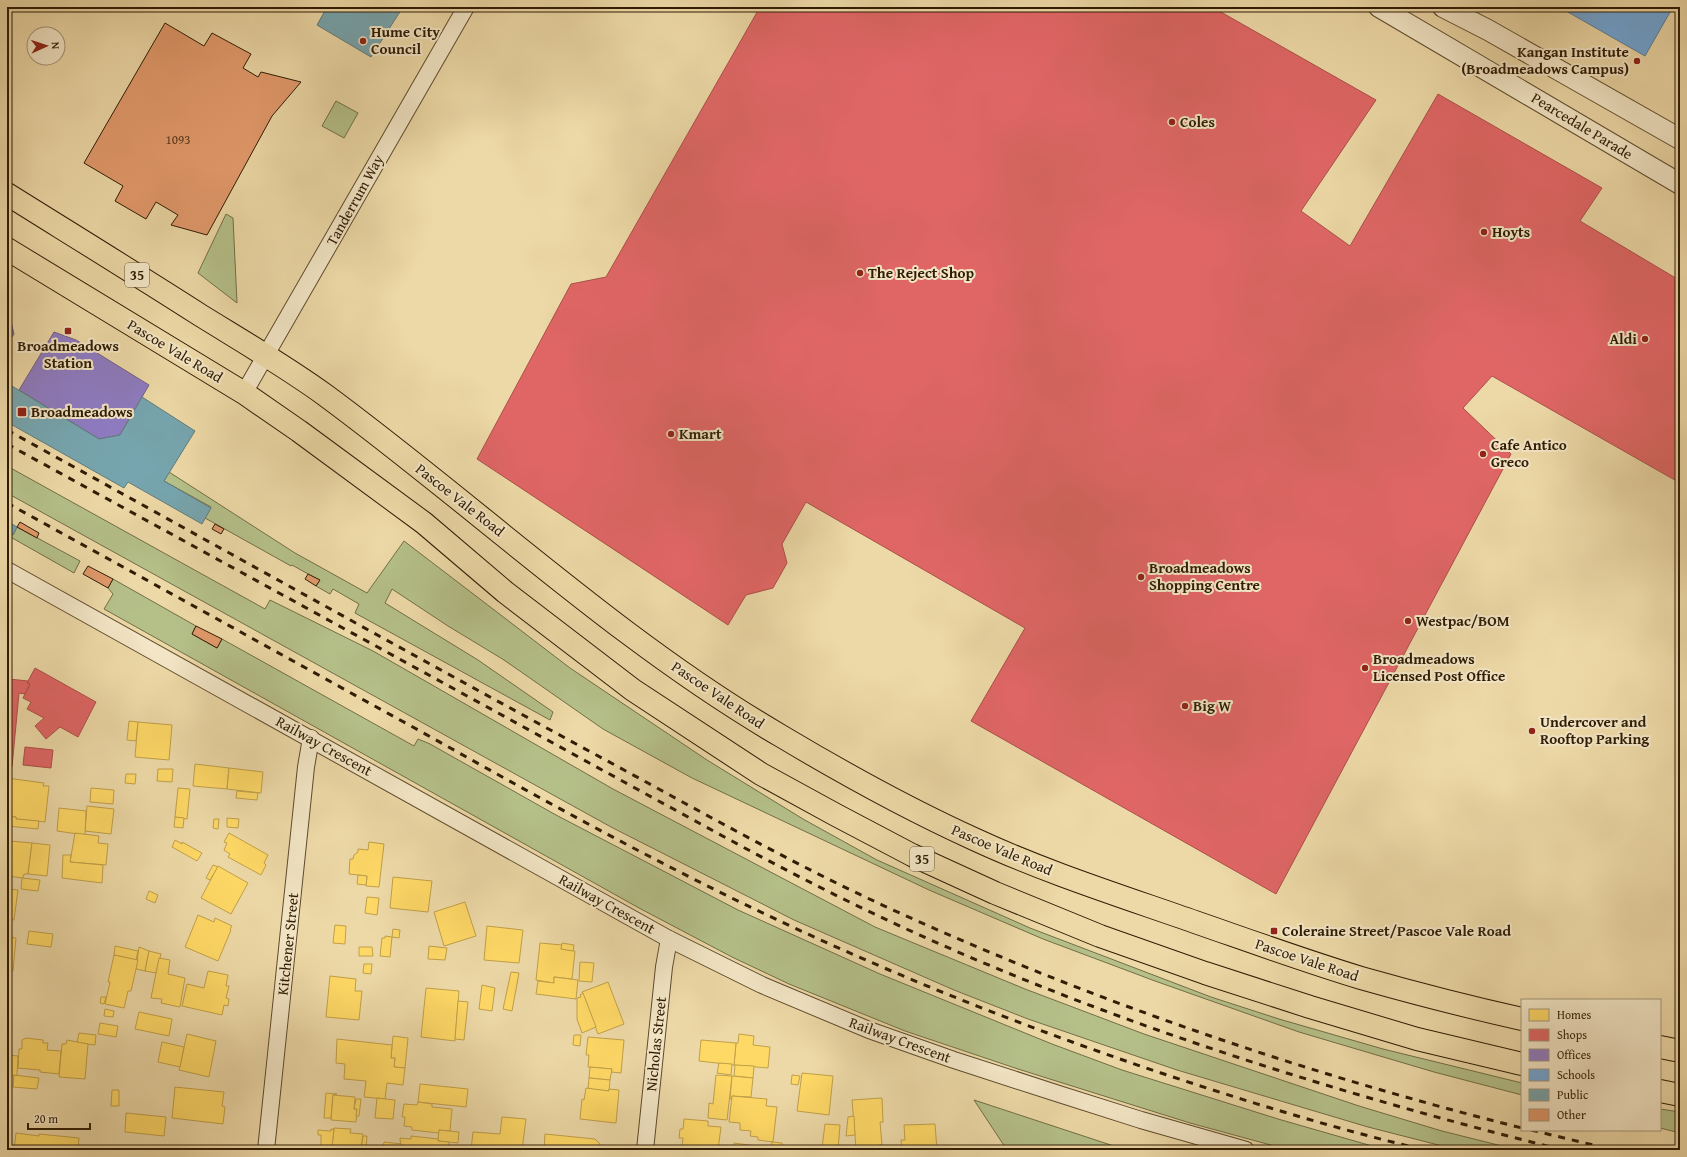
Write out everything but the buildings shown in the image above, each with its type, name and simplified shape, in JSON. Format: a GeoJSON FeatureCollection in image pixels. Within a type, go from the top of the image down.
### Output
{"type":"FeatureCollection","features":[{"type":"Feature","properties":{"kind":"main road","name":"Pascoe Vale Road"},"geometry":{"type":"LineString","coordinates":[[7,194],[266,356],[323,394],[475,511],[649,649],[714,695],[780,736],[920,813],[976,840],[1040,867],[1246,940],[1365,979],[1447,1002],[1521,1020]]}},
{"type":"Feature","properties":{"kind":"main road","name":"Pascoe Vale Road"},"geometry":{"type":"LineString","coordinates":[[7,248],[244,393],[424,523],[505,592],[633,690],[761,774],[891,844],[1002,896],[1100,936],[1204,973],[1417,1039],[1521,1064]]}},
{"type":"Feature","properties":{"kind":"main road"},"geometry":{"type":"LineString","coordinates":[[1661,1048],[1680,1051]]}},
{"type":"Feature","properties":{"kind":"main road"},"geometry":{"type":"LineString","coordinates":[[1661,1091],[1680,1095]]}},
{"type":"Feature","properties":{"kind":"street","name":"Tanderrum Way"},"geometry":{"type":"LineString","coordinates":[[244,393],[466,7]]}},
{"type":"Feature","properties":{"kind":"street","name":"Pearcedale Parade"},"geometry":{"type":"LineString","coordinates":[[1379,7],[1680,184]]}},
{"type":"Feature","properties":{"kind":"street"},"geometry":{"type":"LineString","coordinates":[[1442,7],[1488,30],[1680,139]]}},
{"type":"Feature","properties":{"kind":"street","name":"Railway Crescent"},"geometry":{"type":"LineString","coordinates":[[7,570],[669,938],[762,985],[868,1030],[954,1060],[1141,1120],[1246,1150]]}},
{"type":"Feature","properties":{"kind":"street","name":"Kitchener Street"},"geometry":{"type":"LineString","coordinates":[[266,1150],[305,775],[311,738]]}},
{"type":"Feature","properties":{"kind":"street","name":"Nicholas Street"},"geometry":{"type":"LineString","coordinates":[[645,1150],[664,967],[669,938]]}},
{"type":"Feature","properties":{"kind":"green space"},"geometry":{"type":"Polygon","coordinates":[[[336,101],[358,113],[344,138],[322,126],[336,101]]]}},
{"type":"Feature","properties":{"kind":"green space"},"geometry":{"type":"Polygon","coordinates":[[[226,214],[233,218],[237,303],[198,273],[226,214]]]}},
{"type":"Feature","properties":{"kind":"green space"},"geometry":{"type":"Polygon","coordinates":[[[7,466],[265,609],[270,600],[373,651],[613,789],[875,927],[1025,989],[1144,1034],[1359,1106],[1442,1131],[1518,1150],[1458,1150],[1368,1127],[1177,1070],[1028,1019],[954,990],[794,920],[611,827],[7,493],[7,466]]]}},
{"type":"Feature","properties":{"kind":"green space"},"geometry":{"type":"Polygon","coordinates":[[[169,472],[295,553],[367,593],[404,541],[570,668],[707,760],[803,819],[877,860],[1030,928],[1211,997],[1279,1019],[1383,1049],[1521,1083],[1521,1095],[1434,1072],[1299,1032],[1155,981],[1043,939],[929,890],[692,778],[603,729],[504,660],[448,626],[392,589],[385,603],[478,660],[553,712],[550,720],[355,613],[359,604],[333,589],[330,594],[316,586],[319,580],[205,518],[211,507],[164,481],[169,472]]]}},
{"type":"Feature","properties":{"kind":"green space"},"geometry":{"type":"Polygon","coordinates":[[[17,527],[80,561],[74,573],[7,535],[7,532],[13,535],[17,527]]]}},
{"type":"Feature","properties":{"kind":"green space"},"geometry":{"type":"Polygon","coordinates":[[[113,579],[196,626],[192,634],[217,648],[222,639],[414,746],[418,739],[430,744],[556,815],[738,910],[880,974],[1052,1044],[1122,1070],[1278,1119],[1386,1150],[1289,1150],[1190,1123],[1018,1069],[905,1031],[789,984],[732,957],[639,908],[104,609],[113,594],[108,588],[113,579]]]}},
{"type":"Feature","properties":{"kind":"green space"},"geometry":{"type":"Polygon","coordinates":[[[974,1100],[1126,1150],[1007,1150],[974,1100]]]}},
{"type":"Feature","properties":{"kind":"green space"},"geometry":{"type":"Polygon","coordinates":[[[1661,1109],[1680,1112],[1680,1133],[1661,1128],[1661,1109]]]}},
{"type":"Feature","properties":{"kind":"railway"},"geometry":{"type":"LineString","coordinates":[[7,430],[706,815],[862,896],[977,947],[1053,978],[1207,1035],[1364,1085],[1521,1128]]}},
{"type":"Feature","properties":{"kind":"railway"},"geometry":{"type":"LineString","coordinates":[[7,444],[743,847],[888,921],[991,966],[1071,998],[1151,1028],[1233,1056],[1397,1106],[1563,1150]]}},
{"type":"Feature","properties":{"kind":"railway"},"geometry":{"type":"LineString","coordinates":[[7,503],[592,826],[723,894],[815,937],[962,1000],[1111,1056],[1259,1105],[1425,1150]]}},
{"type":"Feature","properties":{"kind":"railway"},"geometry":{"type":"LineString","coordinates":[[1535,1131],[1614,1150]]}},
{"type":"Feature","properties":{"kind":"place","name":"Hume City Council"},"geometry":{"type":"Point","coordinates":[363,41]}},
{"type":"Feature","properties":{"kind":"place","name":"Kangan Institute (Broadmeadows Campus)"},"geometry":{"type":"Point","coordinates":[1637,61]}},
{"type":"Feature","properties":{"kind":"place","name":"Coles"},"geometry":{"type":"Point","coordinates":[1172,122]}},
{"type":"Feature","properties":{"kind":"place","name":"Hoyts"},"geometry":{"type":"Point","coordinates":[1484,232]}},
{"type":"Feature","properties":{"kind":"place","name":"The Reject Shop"},"geometry":{"type":"Point","coordinates":[860,273]}},
{"type":"Feature","properties":{"kind":"place","name":"Broadmeadows Station"},"geometry":{"type":"Point","coordinates":[68,331]}},
{"type":"Feature","properties":{"kind":"place","name":"Aldi"},"geometry":{"type":"Point","coordinates":[1645,339]}},
{"type":"Feature","properties":{"kind":"place","name":"Broadmeadows"},"geometry":{"type":"Point","coordinates":[22,412]}},
{"type":"Feature","properties":{"kind":"place","name":"Kmart"},"geometry":{"type":"Point","coordinates":[671,434]}},
{"type":"Feature","properties":{"kind":"place","name":"Cafe Antico Greco"},"geometry":{"type":"Point","coordinates":[1483,454]}},
{"type":"Feature","properties":{"kind":"place","name":"Broadmeadows Shopping Centre"},"geometry":{"type":"Point","coordinates":[1141,577]}},
{"type":"Feature","properties":{"kind":"place","name":"Westpac/BOM"},"geometry":{"type":"Point","coordinates":[1408,621]}},
{"type":"Feature","properties":{"kind":"place","name":"Broadmeadows Licensed Post Office"},"geometry":{"type":"Point","coordinates":[1365,668]}},
{"type":"Feature","properties":{"kind":"place","name":"Big W"},"geometry":{"type":"Point","coordinates":[1185,706]}},
{"type":"Feature","properties":{"kind":"place","name":"Undercover and Rooftop Parking"},"geometry":{"type":"Point","coordinates":[1532,731]}},
{"type":"Feature","properties":{"kind":"place","name":"Coleraine Street/Pascoe Vale Road"},"geometry":{"type":"Point","coordinates":[1274,931]}}]}
